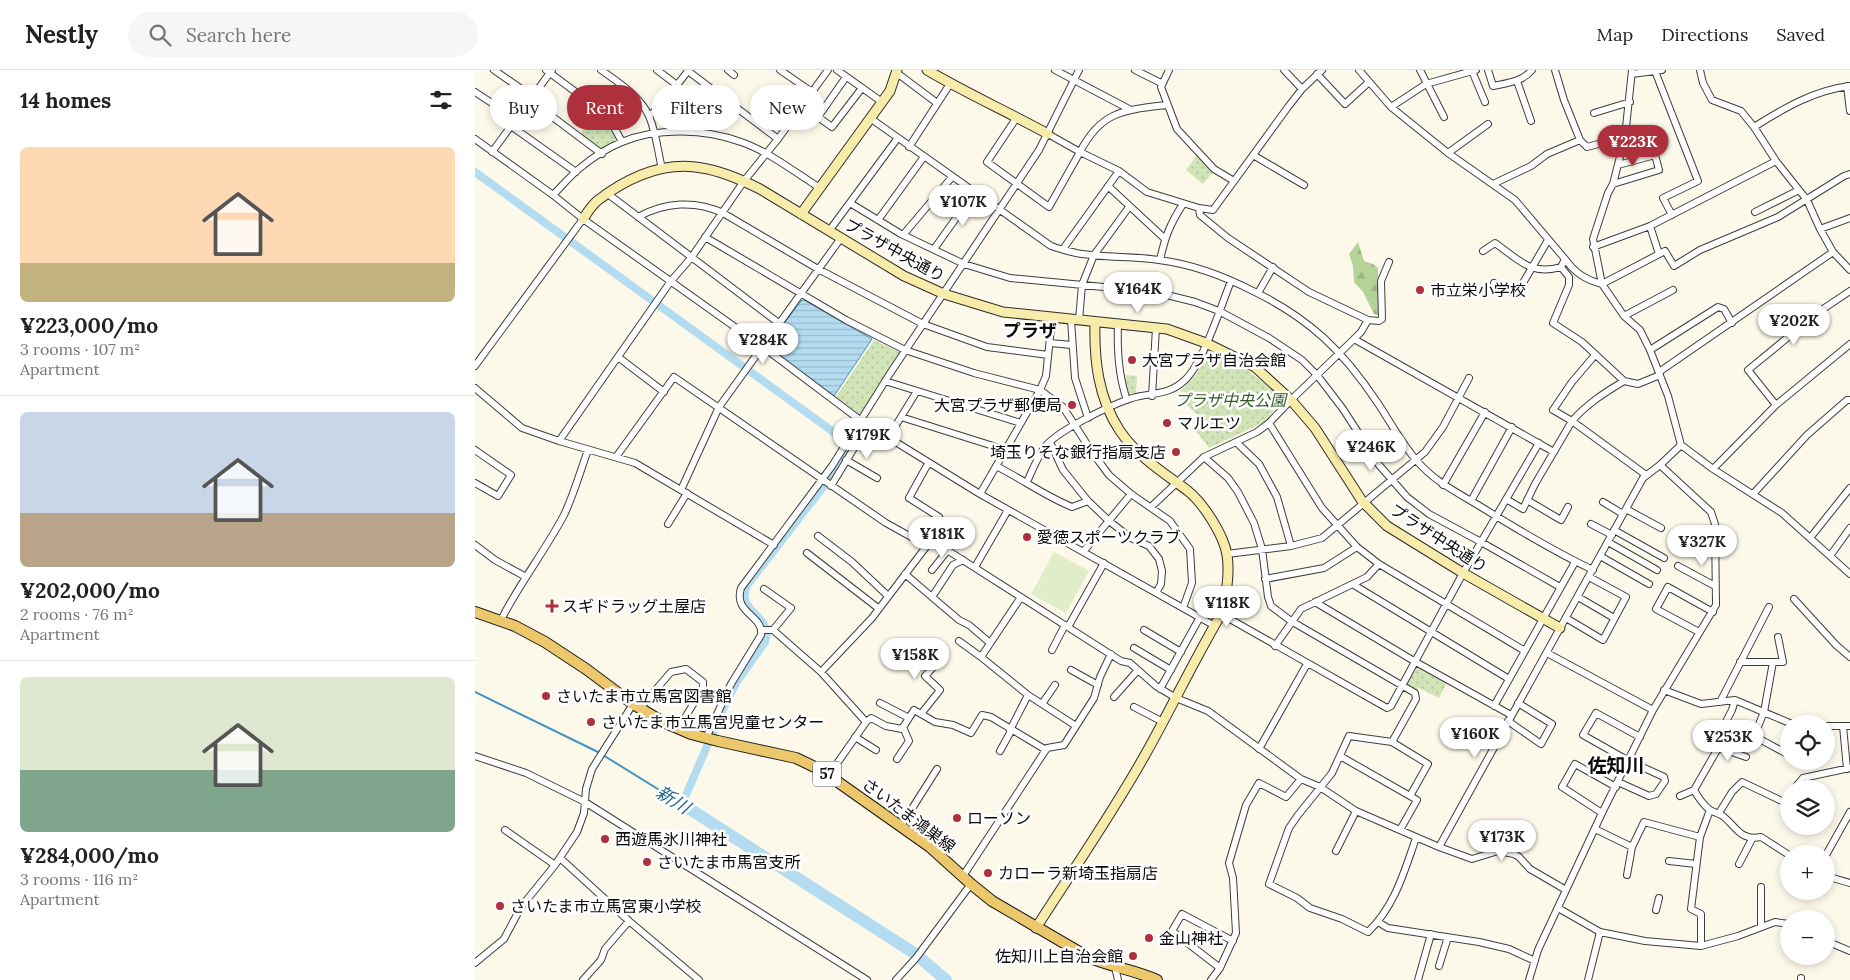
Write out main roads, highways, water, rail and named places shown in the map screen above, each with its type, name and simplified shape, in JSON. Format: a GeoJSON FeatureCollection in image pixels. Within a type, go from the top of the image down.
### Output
{"type":"FeatureCollection","features":[{"type":"Feature","properties":{"kind":"main road","name":"さいたま鴻巣線"},"geometry":{"type":"LineString","coordinates":[[475,612],[501,620],[530,634],[560,652],[636,706],[678,729],[706,738],[796,758],[829,775],[930,847],[1000,907],[1089,957],[1157,980]]}},
{"type":"Feature","properties":{"kind":"water"},"geometry":{"type":"Polygon","coordinates":[[[804,300],[872,339],[834,396],[768,348],[768,345],[801,301],[804,300]]]}},
{"type":"Feature","properties":{"kind":"waterway"},"geometry":{"type":"LineString","coordinates":[[475,172],[850,444],[827,482],[748,584],[745,594],[746,601],[764,625],[766,632],[765,642],[736,683],[682,804]]}},
{"type":"Feature","properties":{"kind":"waterway","name":"新川"},"geometry":{"type":"LineString","coordinates":[[475,692],[598,752],[682,804]]}},
{"type":"Feature","properties":{"kind":"waterway","name":"新川"},"geometry":{"type":"LineString","coordinates":[[682,804],[914,953]]}},
{"type":"Feature","properties":{"kind":"waterway","name":"新川"},"geometry":{"type":"LineString","coordinates":[[919,957],[946,980]]}},
{"type":"Feature","properties":{"kind":"place","name":"市立栄小学校"},"geometry":{"type":"Point","coordinates":[1420,290]}},
{"type":"Feature","properties":{"kind":"place","name":"大宮プラザ自治会館"},"geometry":{"type":"Point","coordinates":[1132,360]}},
{"type":"Feature","properties":{"kind":"place","name":"大宮プラザ郵便局"},"geometry":{"type":"Point","coordinates":[1072,405]}},
{"type":"Feature","properties":{"kind":"place","name":"マルエツ"},"geometry":{"type":"Point","coordinates":[1167,423]}},
{"type":"Feature","properties":{"kind":"place","name":"埼玉りそな銀行指扇支店"},"geometry":{"type":"Point","coordinates":[1176,452]}},
{"type":"Feature","properties":{"kind":"place","name":"愛徳スポーツクラブ"},"geometry":{"type":"Point","coordinates":[1027,537]}},
{"type":"Feature","properties":{"kind":"place","name":"スギドラッグ土屋店"},"geometry":{"type":"Point","coordinates":[552,606]}},
{"type":"Feature","properties":{"kind":"place","name":"さいたま市立馬宮図書館"},"geometry":{"type":"Point","coordinates":[546,696]}},
{"type":"Feature","properties":{"kind":"place","name":"さいたま市立馬宮児童センター"},"geometry":{"type":"Point","coordinates":[591,722]}},
{"type":"Feature","properties":{"kind":"place","name":"ローソン"},"geometry":{"type":"Point","coordinates":[957,818]}},
{"type":"Feature","properties":{"kind":"place","name":"西遊馬氷川神社"},"geometry":{"type":"Point","coordinates":[605,839]}},
{"type":"Feature","properties":{"kind":"place","name":"さいたま市馬宮支所"},"geometry":{"type":"Point","coordinates":[647,862]}},
{"type":"Feature","properties":{"kind":"place","name":"カローラ新埼玉指扇店"},"geometry":{"type":"Point","coordinates":[988,873]}},
{"type":"Feature","properties":{"kind":"place","name":"さいたま市立馬宮東小学校"},"geometry":{"type":"Point","coordinates":[500,906]}},
{"type":"Feature","properties":{"kind":"place","name":"金山神社"},"geometry":{"type":"Point","coordinates":[1149,938]}},
{"type":"Feature","properties":{"kind":"place","name":"佐知川上自治会館"},"geometry":{"type":"Point","coordinates":[1133,956]}},
{"type":"Feature","properties":{"kind":"district","name":"プラザ"},"geometry":{"type":"Point","coordinates":[1030,331]}},
{"type":"Feature","properties":{"kind":"district","name":"佐知川"},"geometry":{"type":"Point","coordinates":[1616,765]}},
{"type":"Feature","properties":{"kind":"park label","name":"プラザ中央公園"},"geometry":{"type":"Point","coordinates":[1230,400]}}]}
